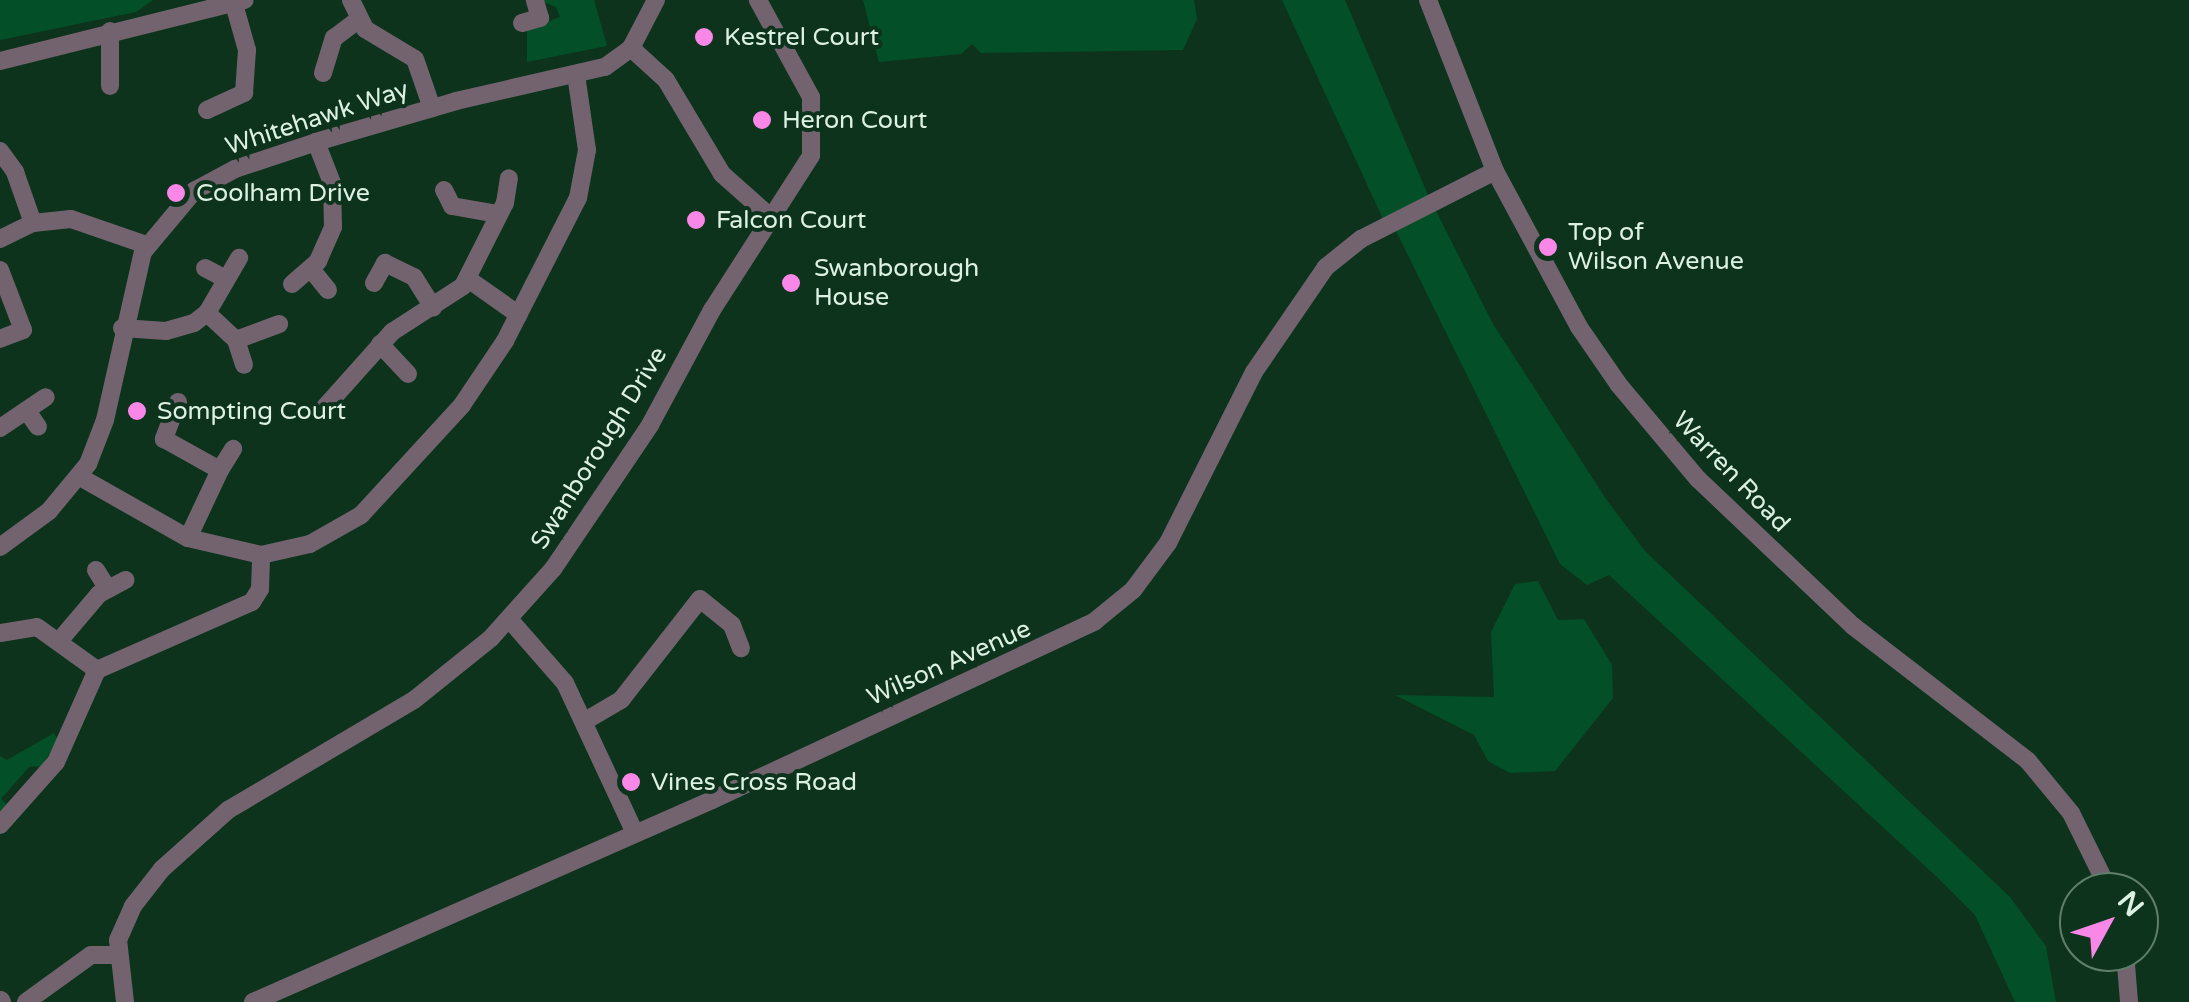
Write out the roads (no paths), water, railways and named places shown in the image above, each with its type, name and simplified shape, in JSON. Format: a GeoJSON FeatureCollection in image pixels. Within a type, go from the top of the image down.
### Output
{"type":"FeatureCollection","features":[{"type":"Feature","properties":{"kind":"street"},"geometry":{"type":"LineString","coordinates":[[351,0],[358,20],[415,59],[432,108]]}},
{"type":"Feature","properties":{"kind":"street"},"geometry":{"type":"LineString","coordinates":[[656,0],[631,48],[666,80],[722,174],[775,221]]}},
{"type":"Feature","properties":{"kind":"street","name":"Swanborough Drive"},"geometry":{"type":"LineString","coordinates":[[116,954],[133,906],[198,834],[252,794],[414,700],[509,619],[607,491],[712,310],[775,221],[808,165],[815,122],[802,76],[758,0]]}},
{"type":"Feature","properties":{"kind":"street","name":"Warren Road"},"geometry":{"type":"LineString","coordinates":[[1428,0],[1494,170],[1579,327],[1666,444],[1853,626],[2028,761],[2071,814],[2100,872]]}},
{"type":"Feature","properties":{"kind":"street"},"geometry":{"type":"LineString","coordinates":[[0,61],[239,2],[247,50],[244,93]]}},
{"type":"Feature","properties":{"kind":"street"},"geometry":{"type":"LineString","coordinates":[[323,73],[336,34],[358,20]]}},
{"type":"Feature","properties":{"kind":"street"},"geometry":{"type":"LineString","coordinates":[[110,31],[110,86]]}},
{"type":"Feature","properties":{"kind":"street","name":"Whitehawk Way"},"geometry":{"type":"LineString","coordinates":[[0,547],[50,510],[80,476],[105,420],[122,328],[146,245],[194,191],[236,169],[316,142],[432,108],[606,67],[631,48]]}},
{"type":"Feature","properties":{"kind":"street"},"geometry":{"type":"LineString","coordinates":[[80,476],[188,538],[261,555],[329,536],[388,491],[462,405],[519,315],[564,231],[584,175],[587,131],[576,75]]}},
{"type":"Feature","properties":{"kind":"street"},"geometry":{"type":"LineString","coordinates":[[207,110],[244,93],[263,98]]}},
{"type":"Feature","properties":{"kind":"street"},"geometry":{"type":"LineString","coordinates":[[292,284],[312,270],[334,215],[332,183],[316,142]]}},
{"type":"Feature","properties":{"kind":"street"},"geometry":{"type":"LineString","coordinates":[[0,151],[15,172],[33,223]]}},
{"type":"Feature","properties":{"kind":"street","name":"Wilson Avenue"},"geometry":{"type":"LineString","coordinates":[[254,1002],[1056,642],[1121,602],[1175,532],[1236,404],[1313,282],[1361,239],[1494,170]]}},
{"type":"Feature","properties":{"kind":"street"},"geometry":{"type":"LineString","coordinates":[[325,407],[380,344],[468,279],[498,214],[509,178]]}},
{"type":"Feature","properties":{"kind":"street"},"geometry":{"type":"LineString","coordinates":[[445,205],[498,214]]}},
{"type":"Feature","properties":{"kind":"street"},"geometry":{"type":"LineString","coordinates":[[0,240],[33,223],[90,222],[146,245]]}},
{"type":"Feature","properties":{"kind":"street"},"geometry":{"type":"LineString","coordinates":[[122,328],[178,329],[208,313],[239,258]]}},
{"type":"Feature","properties":{"kind":"street"},"geometry":{"type":"LineString","coordinates":[[374,283],[384,263],[414,276],[433,307]]}},
{"type":"Feature","properties":{"kind":"street"},"geometry":{"type":"LineString","coordinates":[[205,268],[226,279]]}},
{"type":"Feature","properties":{"kind":"street"},"geometry":{"type":"LineString","coordinates":[[0,270],[23,330]]}},
{"type":"Feature","properties":{"kind":"street"},"geometry":{"type":"LineString","coordinates":[[312,270],[328,290]]}},
{"type":"Feature","properties":{"kind":"street"},"geometry":{"type":"LineString","coordinates":[[468,279],[519,315]]}},
{"type":"Feature","properties":{"kind":"street"},"geometry":{"type":"LineString","coordinates":[[208,313],[236,340],[244,364]]}},
{"type":"Feature","properties":{"kind":"street"},"geometry":{"type":"LineString","coordinates":[[0,340],[39,319]]}},
{"type":"Feature","properties":{"kind":"street"},"geometry":{"type":"LineString","coordinates":[[236,340],[279,324]]}},
{"type":"Feature","properties":{"kind":"street"},"geometry":{"type":"LineString","coordinates":[[380,344],[408,374]]}},
{"type":"Feature","properties":{"kind":"street"},"geometry":{"type":"LineString","coordinates":[[0,428],[46,398]]}},
{"type":"Feature","properties":{"kind":"street"},"geometry":{"type":"LineString","coordinates":[[178,402],[164,438],[220,470]]}},
{"type":"Feature","properties":{"kind":"street"},"geometry":{"type":"LineString","coordinates":[[27,411],[38,428]]}},
{"type":"Feature","properties":{"kind":"street"},"geometry":{"type":"LineString","coordinates":[[188,538],[233,449]]}},
{"type":"Feature","properties":{"kind":"street"},"geometry":{"type":"LineString","coordinates":[[0,826],[56,762],[97,670],[252,602],[260,588],[261,555]]}},
{"type":"Feature","properties":{"kind":"street"},"geometry":{"type":"LineString","coordinates":[[96,570],[108,590]]}},
{"type":"Feature","properties":{"kind":"street"},"geometry":{"type":"LineString","coordinates":[[60,640],[108,590],[125,580]]}},
{"type":"Feature","properties":{"kind":"street"},"geometry":{"type":"LineString","coordinates":[[586,721],[617,704],[705,592],[730,622],[740,648]]}},
{"type":"Feature","properties":{"kind":"street"},"geometry":{"type":"LineString","coordinates":[[509,619],[555,669],[586,721],[635,833]]}},
{"type":"Feature","properties":{"kind":"street"},"geometry":{"type":"LineString","coordinates":[[0,633],[30,626],[60,640],[97,670]]}},
{"type":"Feature","properties":{"kind":"street"},"geometry":{"type":"LineString","coordinates":[[26,1002],[91,955],[116,954],[125,1002]]}},
{"type":"Feature","properties":{"kind":"street"},"geometry":{"type":"LineString","coordinates":[[2126,972],[2128,1002]]}},
{"type":"Feature","properties":{"kind":"place","name":"Kestrel Court"},"geometry":{"type":"Point","coordinates":[704,37]}},
{"type":"Feature","properties":{"kind":"place","name":"Heron Court"},"geometry":{"type":"Point","coordinates":[762,120]}},
{"type":"Feature","properties":{"kind":"place","name":"Coolham Drive"},"geometry":{"type":"Point","coordinates":[176,193]}},
{"type":"Feature","properties":{"kind":"place","name":"Falcon Court"},"geometry":{"type":"Point","coordinates":[696,220]}},
{"type":"Feature","properties":{"kind":"place","name":"Top of Wilson Avenue"},"geometry":{"type":"Point","coordinates":[1548,247]}},
{"type":"Feature","properties":{"kind":"place","name":"Swanborough House"},"geometry":{"type":"Point","coordinates":[791,283]}},
{"type":"Feature","properties":{"kind":"place","name":"Sompting Court"},"geometry":{"type":"Point","coordinates":[137,411]}},
{"type":"Feature","properties":{"kind":"place","name":"Vines Cross Road"},"geometry":{"type":"Point","coordinates":[631,782]}}]}
